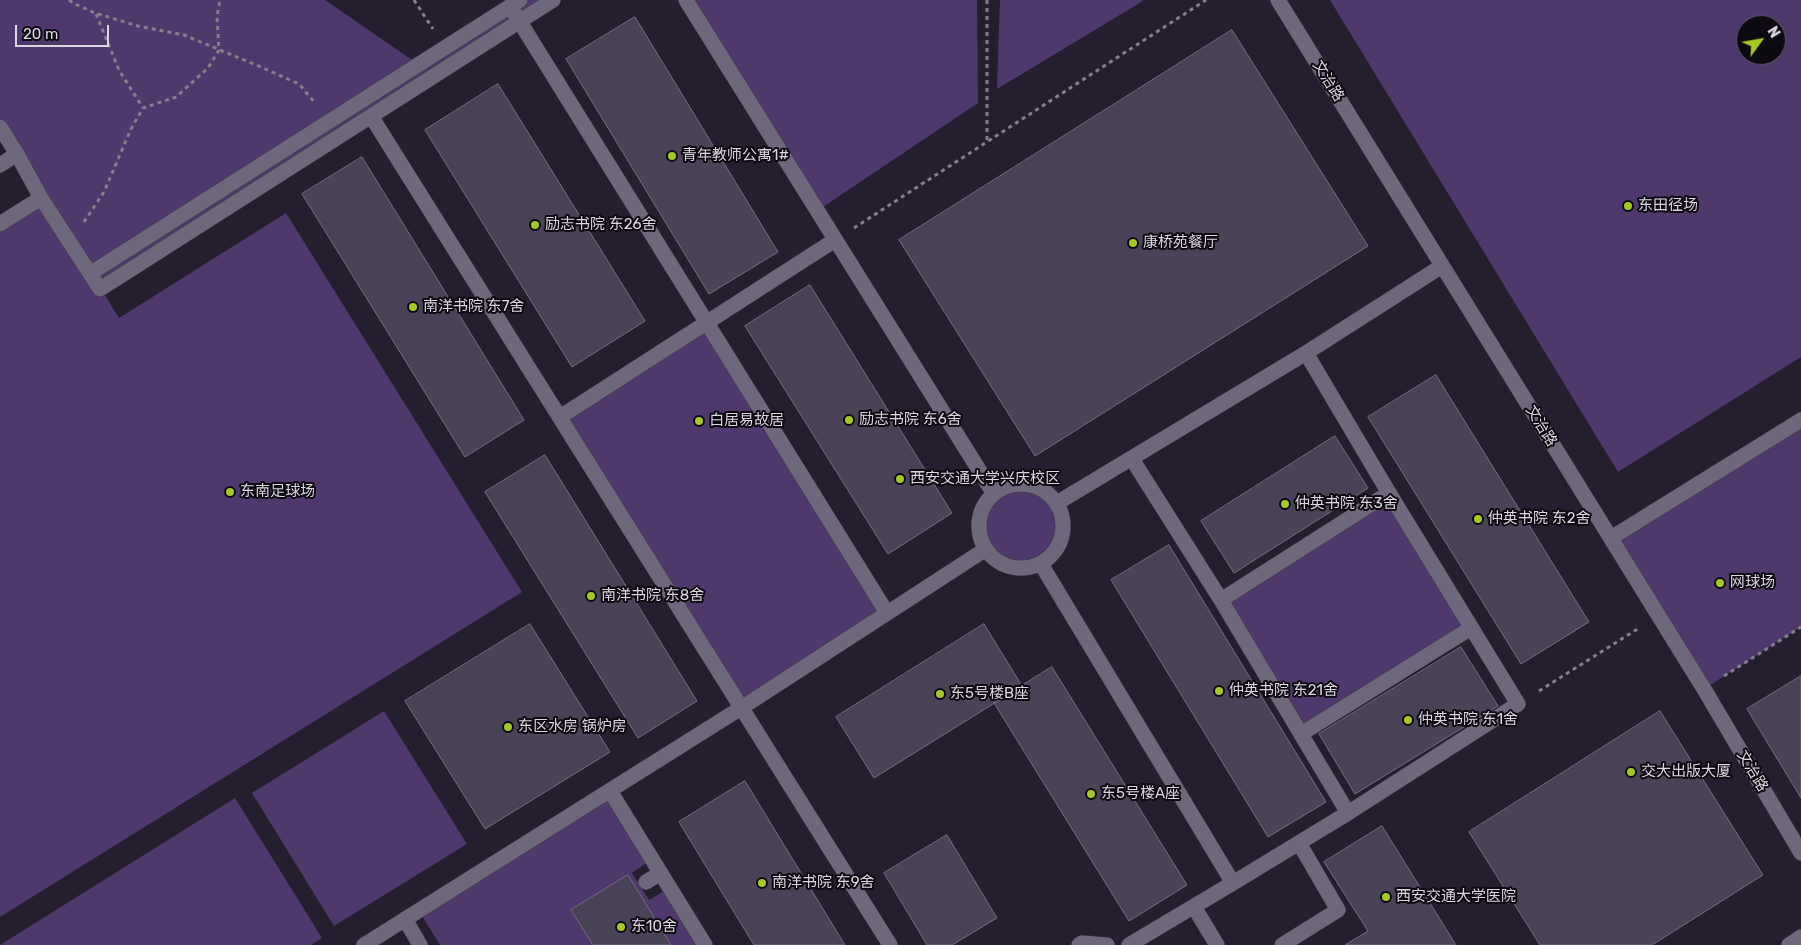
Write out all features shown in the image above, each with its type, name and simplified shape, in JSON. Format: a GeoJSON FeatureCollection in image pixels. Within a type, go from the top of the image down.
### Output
{"type":"FeatureCollection","features":[{"type":"Feature","properties":{"kind":"street"},"geometry":{"type":"LineString","coordinates":[[0,127],[42,198],[100,289],[553,0]]}},
{"type":"Feature","properties":{"kind":"street"},"geometry":{"type":"LineString","coordinates":[[686,0],[994,494]]}},
{"type":"Feature","properties":{"kind":"street","name":"文治路"},"geometry":{"type":"LineString","coordinates":[[1278,0],[1704,689],[1801,853]]}},
{"type":"Feature","properties":{"kind":"street"},"geometry":{"type":"LineString","coordinates":[[91,273],[515,3],[519,21],[887,614]]}},
{"type":"Feature","properties":{"kind":"street"},"geometry":{"type":"LineString","coordinates":[[371,116],[890,945]]}},
{"type":"Feature","properties":{"kind":"street"},"geometry":{"type":"LineString","coordinates":[[0,165],[17,154]]}},
{"type":"Feature","properties":{"kind":"street"},"geometry":{"type":"LineString","coordinates":[[0,224],[42,198]]}},
{"type":"Feature","properties":{"kind":"street"},"geometry":{"type":"LineString","coordinates":[[560,417],[835,240]]}},
{"type":"Feature","properties":{"kind":"street"},"geometry":{"type":"LineString","coordinates":[[1057,503],[1306,353],[1442,266]]}},
{"type":"Feature","properties":{"kind":"street"},"geometry":{"type":"LineString","coordinates":[[1129,945],[1194,908],[1348,813],[1518,704],[1306,353]]}},
{"type":"Feature","properties":{"kind":"street"},"geometry":{"type":"LineString","coordinates":[[1611,538],[1801,420]]}},
{"type":"Feature","properties":{"kind":"street"},"geometry":{"type":"LineString","coordinates":[[1132,459],[1221,600],[1348,813]]}},
{"type":"Feature","properties":{"kind":"street"},"geometry":{"type":"LineString","coordinates":[[1025,484],[1044,491],[1057,503],[1062,514],[1063,535],[1060,545],[1051,557],[1041,564],[1029,568],[1006,566],[986,549],[980,536],[980,517],[987,502],[994,494],[1005,487],[1025,484]]}},
{"type":"Feature","properties":{"kind":"street"},"geometry":{"type":"LineString","coordinates":[[1221,600],[1389,493]]}},
{"type":"Feature","properties":{"kind":"street"},"geometry":{"type":"LineString","coordinates":[[364,945],[741,708],[986,549]]}},
{"type":"Feature","properties":{"kind":"street"},"geometry":{"type":"LineString","coordinates":[[1041,564],[1233,883]]}},
{"type":"Feature","properties":{"kind":"street"},"geometry":{"type":"LineString","coordinates":[[1301,734],[1471,628]]}},
{"type":"Feature","properties":{"kind":"street"},"geometry":{"type":"LineString","coordinates":[[610,790],[705,945]]}},
{"type":"Feature","properties":{"kind":"street"},"geometry":{"type":"LineString","coordinates":[[1282,945],[1338,910],[1299,843]]}},
{"type":"Feature","properties":{"kind":"street"},"geometry":{"type":"LineString","coordinates":[[646,882],[660,874]]}},
{"type":"Feature","properties":{"kind":"street"},"geometry":{"type":"LineString","coordinates":[[1194,908],[1217,945]]}},
{"type":"Feature","properties":{"kind":"street"},"geometry":{"type":"LineString","coordinates":[[405,919],[420,945]]}},
{"type":"Feature","properties":{"kind":"street"},"geometry":{"type":"LineString","coordinates":[[1789,945],[1801,937]]}},
{"type":"Feature","properties":{"kind":"street"},"geometry":{"type":"LineString","coordinates":[[1079,945],[1082,943],[1107,945]]}},
{"type":"Feature","properties":{"kind":"path"},"geometry":{"type":"LineString","coordinates":[[69,0],[95,13],[138,26],[184,35],[261,66],[299,84],[330,121]]}},
{"type":"Feature","properties":{"kind":"path"},"geometry":{"type":"LineString","coordinates":[[71,242],[104,192],[130,129],[143,108],[176,96],[208,68],[219,50],[217,17],[220,0]]}},
{"type":"Feature","properties":{"kind":"path"},"geometry":{"type":"LineString","coordinates":[[414,0],[446,48]]}},
{"type":"Feature","properties":{"kind":"path"},"geometry":{"type":"LineString","coordinates":[[987,0],[987,142]]}},
{"type":"Feature","properties":{"kind":"path"},"geometry":{"type":"LineString","coordinates":[[835,240],[1206,0]]}},
{"type":"Feature","properties":{"kind":"path"},"geometry":{"type":"LineString","coordinates":[[95,13],[119,70],[143,108]]}},
{"type":"Feature","properties":{"kind":"path"},"geometry":{"type":"LineString","coordinates":[[1518,704],[1659,616]]}},
{"type":"Feature","properties":{"kind":"path"},"geometry":{"type":"LineString","coordinates":[[1704,689],[1801,627]]}},
{"type":"Feature","properties":{"kind":"shaded area","name":"东南足球场"},"geometry":{"type":"Polygon","coordinates":[[[0,0],[325,0],[418,64],[519,0],[553,0],[101,289],[119,318],[286,213],[522,592],[0,917],[0,224],[41,198],[0,129],[0,0]]]}},
{"type":"Feature","properties":{"kind":"shaded area"},"geometry":{"type":"Polygon","coordinates":[[[681,0],[977,0],[978,103],[817,211],[681,0]]]}},
{"type":"Feature","properties":{"kind":"shaded area"},"geometry":{"type":"Polygon","coordinates":[[[1000,0],[1142,0],[1143,1],[997,89],[1000,0]]]}},
{"type":"Feature","properties":{"kind":"shaded area","name":"东田径场"},"geometry":{"type":"Polygon","coordinates":[[[1330,0],[1801,0],[1801,357],[1618,472],[1330,0]]]}},
{"type":"Feature","properties":{"kind":"shaded area"},"geometry":{"type":"Polygon","coordinates":[[[706,323],[887,613],[741,708],[560,417],[706,323]]]}},
{"type":"Feature","properties":{"kind":"shaded area","name":"网球场"},"geometry":{"type":"Polygon","coordinates":[[[1801,420],[1801,627],[1704,689],[1611,538],[1801,420]]]}},
{"type":"Feature","properties":{"kind":"shaded area"},"geometry":{"type":"Polygon","coordinates":[[[1021,484],[1037,487],[1051,496],[1060,510],[1063,526],[1060,542],[1051,556],[1037,565],[1021,568],[1005,565],[991,556],[982,542],[979,526],[982,510],[991,496],[1005,487],[1021,484]]]}},
{"type":"Feature","properties":{"kind":"shaded area"},"geometry":{"type":"Polygon","coordinates":[[[1389,493],[1471,628],[1301,734],[1221,600],[1389,493]]]}},
{"type":"Feature","properties":{"kind":"shaded area"},"geometry":{"type":"Polygon","coordinates":[[[384,711],[467,844],[334,926],[252,793],[384,711]]]}},
{"type":"Feature","properties":{"kind":"shaded area"},"geometry":{"type":"Polygon","coordinates":[[[610,791],[652,859],[632,873],[649,900],[669,888],[705,945],[440,945],[419,911],[610,791]]]}},
{"type":"Feature","properties":{"kind":"shaded area"},"geometry":{"type":"Polygon","coordinates":[[[235,798],[322,938],[311,945],[0,945],[235,798]]]}},
{"type":"Feature","properties":{"kind":"building","name":"青年教师公寓1#"},"geometry":{"type":"Polygon","coordinates":[[[635,17],[778,252],[709,294],[566,59],[635,17]]]}},
{"type":"Feature","properties":{"kind":"building","name":"康桥苑餐厅"},"geometry":{"type":"Polygon","coordinates":[[[1232,30],[1368,246],[1035,456],[899,240],[1232,30]]]}},
{"type":"Feature","properties":{"kind":"building","name":"励志书院 东26舍"},"geometry":{"type":"Polygon","coordinates":[[[498,84],[645,321],[572,367],[425,130],[498,84]]]}},
{"type":"Feature","properties":{"kind":"building","name":"南洋书院 东7舍"},"geometry":{"type":"Polygon","coordinates":[[[362,157],[524,420],[465,457],[302,194],[362,157]]]}},
{"type":"Feature","properties":{"kind":"building","name":"励志书院 东6舍"},"geometry":{"type":"Polygon","coordinates":[[[810,285],[952,513],[888,554],[745,326],[810,285]]]}},
{"type":"Feature","properties":{"kind":"building","name":"仲英书院 东2舍"},"geometry":{"type":"Polygon","coordinates":[[[1436,375],[1589,622],[1521,664],[1368,417],[1436,375]]]}},
{"type":"Feature","properties":{"kind":"building","name":"仲英书院 东3舍"},"geometry":{"type":"Polygon","coordinates":[[[1335,436],[1368,488],[1234,573],[1201,521],[1335,436]]]}},
{"type":"Feature","properties":{"kind":"building","name":"南洋书院 东8舍"},"geometry":{"type":"Polygon","coordinates":[[[545,455],[697,701],[638,738],[485,492],[545,455]]]}},
{"type":"Feature","properties":{"kind":"building","name":"仲英书院 东21舍"},"geometry":{"type":"Polygon","coordinates":[[[1169,545],[1326,802],[1268,837],[1111,580],[1169,545]]]}},
{"type":"Feature","properties":{"kind":"building","name":"东区水房 锅炉房"},"geometry":{"type":"Polygon","coordinates":[[[530,624],[610,752],[485,829],[405,701],[530,624]]]}},
{"type":"Feature","properties":{"kind":"building","name":"东5号楼B座"},"geometry":{"type":"Polygon","coordinates":[[[984,624],[1022,686],[874,778],[836,717],[984,624]]]}},
{"type":"Feature","properties":{"kind":"building","name":"仲英书院 东1舍"},"geometry":{"type":"Polygon","coordinates":[[[1461,647],[1498,706],[1355,794],[1319,734],[1461,647]]]}},
{"type":"Feature","properties":{"kind":"building","name":"东5号楼A座"},"geometry":{"type":"Polygon","coordinates":[[[1052,667],[1187,885],[1129,921],[994,703],[1052,667]]]}},
{"type":"Feature","properties":{"kind":"building"},"geometry":{"type":"Polygon","coordinates":[[[1801,676],[1801,798],[1747,709],[1801,676]]]}},
{"type":"Feature","properties":{"kind":"building","name":"交大出版大厦"},"geometry":{"type":"Polygon","coordinates":[[[1660,711],[1763,875],[1652,945],[1540,945],[1469,832],[1660,711]]]}},
{"type":"Feature","properties":{"kind":"building","name":"南洋书院 东9舍"},"geometry":{"type":"Polygon","coordinates":[[[745,781],[845,945],[754,945],[679,822],[745,781]]]}},
{"type":"Feature","properties":{"kind":"building","name":"西安交通大学医院"},"geometry":{"type":"Polygon","coordinates":[[[1382,826],[1456,945],[1345,945],[1368,931],[1324,862],[1382,826]]]}},
{"type":"Feature","properties":{"kind":"building"},"geometry":{"type":"Polygon","coordinates":[[[947,835],[997,918],[952,945],[927,945],[884,873],[947,835]]]}},
{"type":"Feature","properties":{"kind":"building","name":"东10舍"},"geometry":{"type":"Polygon","coordinates":[[[628,875],[671,945],[593,945],[571,910],[628,875]]]}},
{"type":"Feature","properties":{"kind":"place","name":"青年教师公寓1#"},"geometry":{"type":"Point","coordinates":[672,156]}},
{"type":"Feature","properties":{"kind":"place","name":"东田径场"},"geometry":{"type":"Point","coordinates":[1628,206]}},
{"type":"Feature","properties":{"kind":"place","name":"励志书院 东26舍"},"geometry":{"type":"Point","coordinates":[535,225]}},
{"type":"Feature","properties":{"kind":"place","name":"康桥苑餐厅"},"geometry":{"type":"Point","coordinates":[1133,243]}},
{"type":"Feature","properties":{"kind":"place","name":"南洋书院 东7舍"},"geometry":{"type":"Point","coordinates":[413,307]}},
{"type":"Feature","properties":{"kind":"place","name":"励志书院 东6舍"},"geometry":{"type":"Point","coordinates":[849,420]}},
{"type":"Feature","properties":{"kind":"place","name":"白居易故居"},"geometry":{"type":"Point","coordinates":[699,421]}},
{"type":"Feature","properties":{"kind":"place","name":"西安交通大学兴庆校区"},"geometry":{"type":"Point","coordinates":[900,479]}},
{"type":"Feature","properties":{"kind":"place","name":"东南足球场"},"geometry":{"type":"Point","coordinates":[230,492]}},
{"type":"Feature","properties":{"kind":"place","name":"仲英书院 东3舍"},"geometry":{"type":"Point","coordinates":[1285,504]}},
{"type":"Feature","properties":{"kind":"place","name":"仲英书院 东2舍"},"geometry":{"type":"Point","coordinates":[1478,519]}},
{"type":"Feature","properties":{"kind":"place","name":"网球场"},"geometry":{"type":"Point","coordinates":[1720,583]}},
{"type":"Feature","properties":{"kind":"place","name":"南洋书院 东8舍"},"geometry":{"type":"Point","coordinates":[591,596]}},
{"type":"Feature","properties":{"kind":"place","name":"仲英书院 东21舍"},"geometry":{"type":"Point","coordinates":[1219,691]}},
{"type":"Feature","properties":{"kind":"place","name":"东5号楼B座"},"geometry":{"type":"Point","coordinates":[940,694]}},
{"type":"Feature","properties":{"kind":"place","name":"仲英书院 东1舍"},"geometry":{"type":"Point","coordinates":[1408,720]}},
{"type":"Feature","properties":{"kind":"place","name":"东区水房 锅炉房"},"geometry":{"type":"Point","coordinates":[508,727]}},
{"type":"Feature","properties":{"kind":"place","name":"交大出版大厦"},"geometry":{"type":"Point","coordinates":[1631,772]}},
{"type":"Feature","properties":{"kind":"place","name":"东5号楼A座"},"geometry":{"type":"Point","coordinates":[1091,794]}},
{"type":"Feature","properties":{"kind":"place","name":"南洋书院 东9舍"},"geometry":{"type":"Point","coordinates":[762,883]}},
{"type":"Feature","properties":{"kind":"place","name":"西安交通大学医院"},"geometry":{"type":"Point","coordinates":[1386,897]}},
{"type":"Feature","properties":{"kind":"place","name":"东10舍"},"geometry":{"type":"Point","coordinates":[621,927]}}]}
